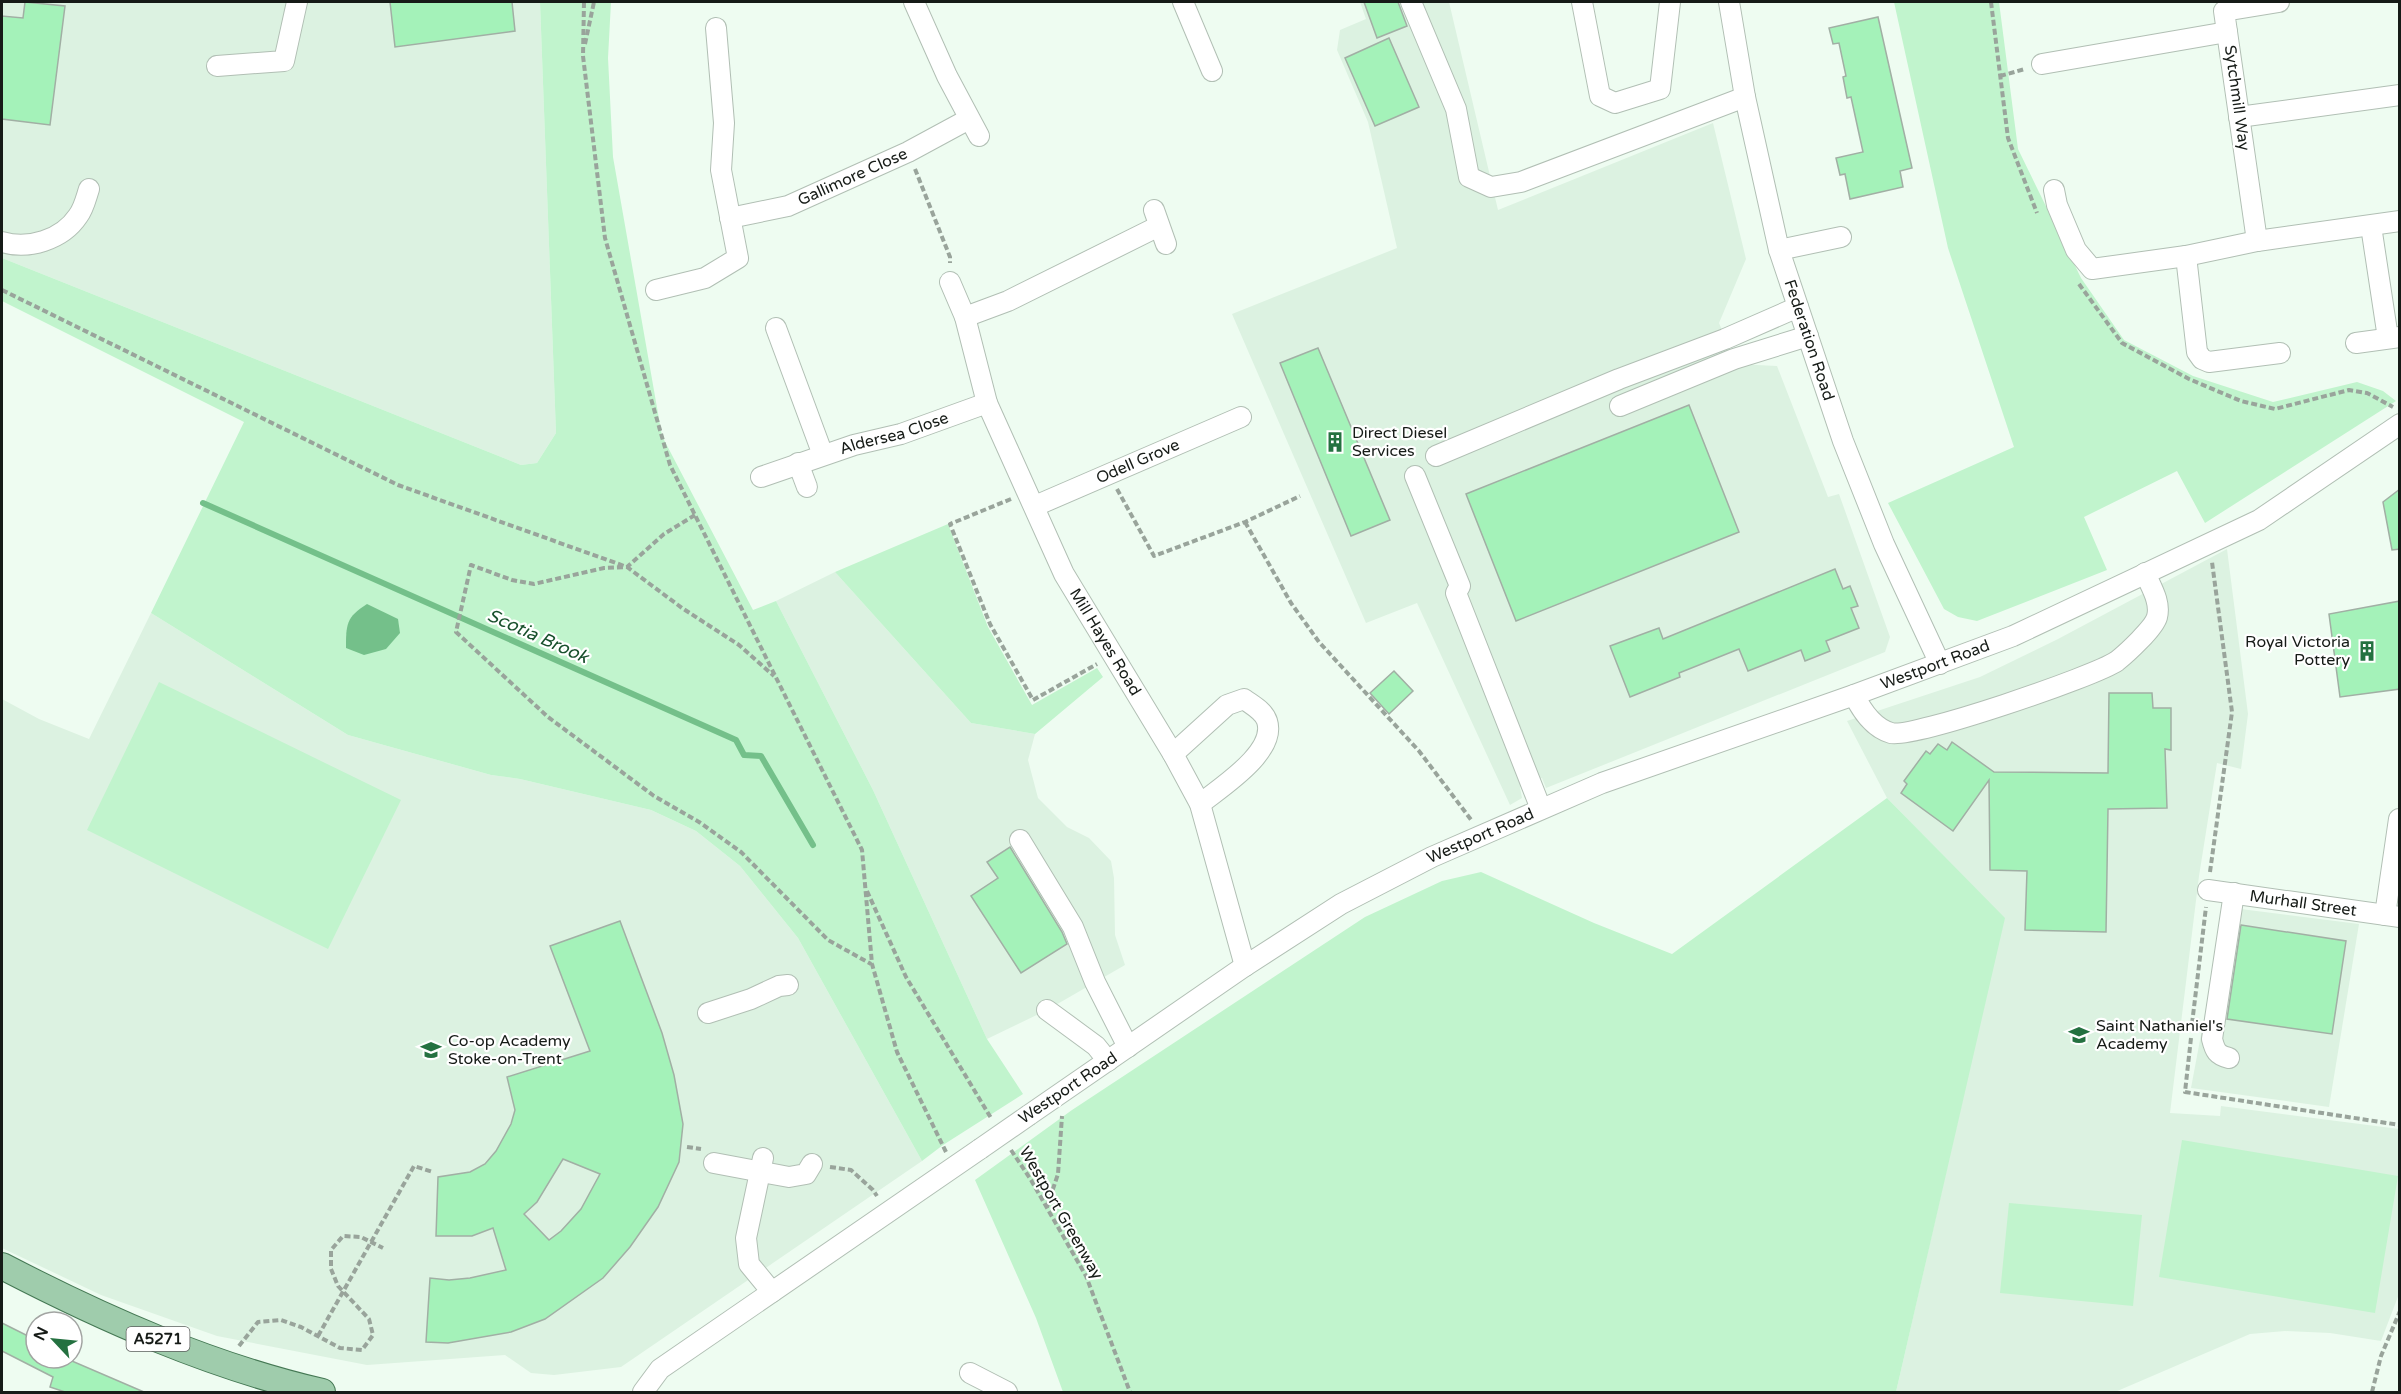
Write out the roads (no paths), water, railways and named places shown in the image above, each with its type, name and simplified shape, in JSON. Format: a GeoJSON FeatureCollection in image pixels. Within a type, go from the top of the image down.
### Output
{"type":"FeatureCollection","features":[{"type":"Feature","properties":{"kind":"main road","name":"A5271"},"geometry":{"type":"LineString","coordinates":[[2,1266],[123,1324],[269,1380],[322,1392]]}},
{"type":"Feature","properties":{"kind":"street"},"geometry":{"type":"LineString","coordinates":[[217,66],[284,61],[297,2]]}},
{"type":"Feature","properties":{"kind":"street","name":"Gallimore Close"},"geometry":{"type":"LineString","coordinates":[[730,218],[788,206],[908,152],[974,128],[946,76],[914,2]]}},
{"type":"Feature","properties":{"kind":"street"},"geometry":{"type":"LineString","coordinates":[[1183,2],[1212,71]]}},
{"type":"Feature","properties":{"kind":"street"},"geometry":{"type":"LineString","coordinates":[[1411,2],[1456,109],[1469,177],[1491,187],[1521,182],[1744,97]]}},
{"type":"Feature","properties":{"kind":"street"},"geometry":{"type":"LineString","coordinates":[[1582,2],[1600,96],[1614,103],[1660,89],[1670,2]]}},
{"type":"Feature","properties":{"kind":"street","name":"Federation Road"},"geometry":{"type":"LineString","coordinates":[[1729,2],[1744,97],[1779,250],[1843,441],[1884,544],[1940,664]]}},
{"type":"Feature","properties":{"kind":"street","name":"Sytchmill Way"},"geometry":{"type":"LineString","coordinates":[[2257,241],[2224,6],[2279,2]]}},
{"type":"Feature","properties":{"kind":"street"},"geometry":{"type":"LineString","coordinates":[[656,290],[705,278],[738,258],[721,170],[724,123],[716,28]]}},
{"type":"Feature","properties":{"kind":"street"},"geometry":{"type":"LineString","coordinates":[[2042,64],[2227,32]]}},
{"type":"Feature","properties":{"kind":"street"},"geometry":{"type":"LineString","coordinates":[[2239,117],[2400,95]]}},
{"type":"Feature","properties":{"kind":"street"},"geometry":{"type":"LineString","coordinates":[[2,242],[11,245],[35,244],[60,234],[78,217],[89,189]]}},
{"type":"Feature","properties":{"kind":"street"},"geometry":{"type":"LineString","coordinates":[[2054,190],[2057,205],[2076,250],[2092,269],[2186,256],[2257,241],[2400,221]]}},
{"type":"Feature","properties":{"kind":"street"},"geometry":{"type":"LineString","coordinates":[[2356,343],[2394,338],[2371,226]]}},
{"type":"Feature","properties":{"kind":"street"},"geometry":{"type":"LineString","coordinates":[[965,317],[1008,301],[1160,227]]}},
{"type":"Feature","properties":{"kind":"street"},"geometry":{"type":"LineString","coordinates":[[1779,250],[1841,237]]}},
{"type":"Feature","properties":{"kind":"street"},"geometry":{"type":"LineString","coordinates":[[2186,256],[2197,352],[2202,359],[2209,363],[2280,353]]}},
{"type":"Feature","properties":{"kind":"street","name":"Mill Hayes Road"},"geometry":{"type":"LineString","coordinates":[[950,282],[965,317],[987,403],[1064,574],[1173,754],[1200,804],[1245,966]]}},
{"type":"Feature","properties":{"kind":"street"},"geometry":{"type":"LineString","coordinates":[[1436,456],[1620,379],[1725,339],[1798,307]]}},
{"type":"Feature","properties":{"kind":"street"},"geometry":{"type":"LineString","coordinates":[[776,328],[823,455]]}},
{"type":"Feature","properties":{"kind":"street"},"geometry":{"type":"LineString","coordinates":[[1620,406],[1734,359],[1808,336]]}},
{"type":"Feature","properties":{"kind":"street","name":"Aldersea Close"},"geometry":{"type":"LineString","coordinates":[[761,477],[854,445],[901,434],[987,403]]}},
{"type":"Feature","properties":{"kind":"street","name":"Odell Grove"},"geometry":{"type":"LineString","coordinates":[[1031,499],[1109,476],[1241,417]]}},
{"type":"Feature","properties":{"kind":"street","name":"Westport Road"},"geometry":{"type":"LineString","coordinates":[[643,1392],[660,1369],[1245,966],[1341,904],[1432,857],[1602,783],[1854,695],[2013,636],[2259,520],[2400,424]]}},
{"type":"Feature","properties":{"kind":"street"},"geometry":{"type":"LineString","coordinates":[[798,463],[807,487]]}},
{"type":"Feature","properties":{"kind":"street"},"geometry":{"type":"LineString","coordinates":[[1415,476],[1460,586],[1456,593],[1541,809]]}},
{"type":"Feature","properties":{"kind":"street"},"geometry":{"type":"LineString","coordinates":[[1854,695],[1874,724],[1890,733],[1902,734],[1938,726],[2092,675],[2117,661],[2157,619],[2158,604],[2145,573]]}},
{"type":"Feature","properties":{"kind":"street"},"geometry":{"type":"LineString","coordinates":[[1173,754],[1227,705],[1244,699],[1260,710],[1267,721],[1269,736],[1262,751],[1200,804]]}},
{"type":"Feature","properties":{"kind":"street"},"geometry":{"type":"LineString","coordinates":[[2392,916],[2399,819]]}},
{"type":"Feature","properties":{"kind":"street"},"geometry":{"type":"LineString","coordinates":[[1020,840],[1073,927],[1095,982],[1128,1047]]}},
{"type":"Feature","properties":{"kind":"street","name":"Murhall Street"},"geometry":{"type":"LineString","coordinates":[[2208,890],[2392,916]]}},
{"type":"Feature","properties":{"kind":"street"},"geometry":{"type":"LineString","coordinates":[[2229,1058],[2220,1056],[2212,1040],[2234,893]]}},
{"type":"Feature","properties":{"kind":"street"},"geometry":{"type":"LineString","coordinates":[[708,1013],[751,999],[779,986],[788,985]]}},
{"type":"Feature","properties":{"kind":"street"},"geometry":{"type":"LineString","coordinates":[[1047,1010],[1096,1046],[1108,1061]]}},
{"type":"Feature","properties":{"kind":"street"},"geometry":{"type":"LineString","coordinates":[[714,1163],[762,1165],[789,1177],[806,1174],[812,1164]]}},
{"type":"Feature","properties":{"kind":"street"},"geometry":{"type":"LineString","coordinates":[[762,1165],[746,1238],[749,1264],[772,1292]]}},
{"type":"Feature","properties":{"kind":"street"},"geometry":{"type":"LineString","coordinates":[[970,1373],[995,1389]]}},
{"type":"Feature","properties":{"kind":"waterway","name":"Scotia Brook"},"geometry":{"type":"LineString","coordinates":[[203,503],[736,740],[744,755],[761,756],[813,845]]}},
{"type":"Feature","properties":{"kind":"place","name":"Direct Diesel Services"},"geometry":{"type":"Point","coordinates":[1335,442]}},
{"type":"Feature","properties":{"kind":"place","name":"Royal Victoria Pottery"},"geometry":{"type":"Point","coordinates":[2367,651]}},
{"type":"Feature","properties":{"kind":"place","name":"Saint Nathaniel's Academy"},"geometry":{"type":"Point","coordinates":[2079,1035]}},
{"type":"Feature","properties":{"kind":"place","name":"Co-op Academy Stoke-on-Trent"},"geometry":{"type":"Point","coordinates":[431,1050]}}]}
